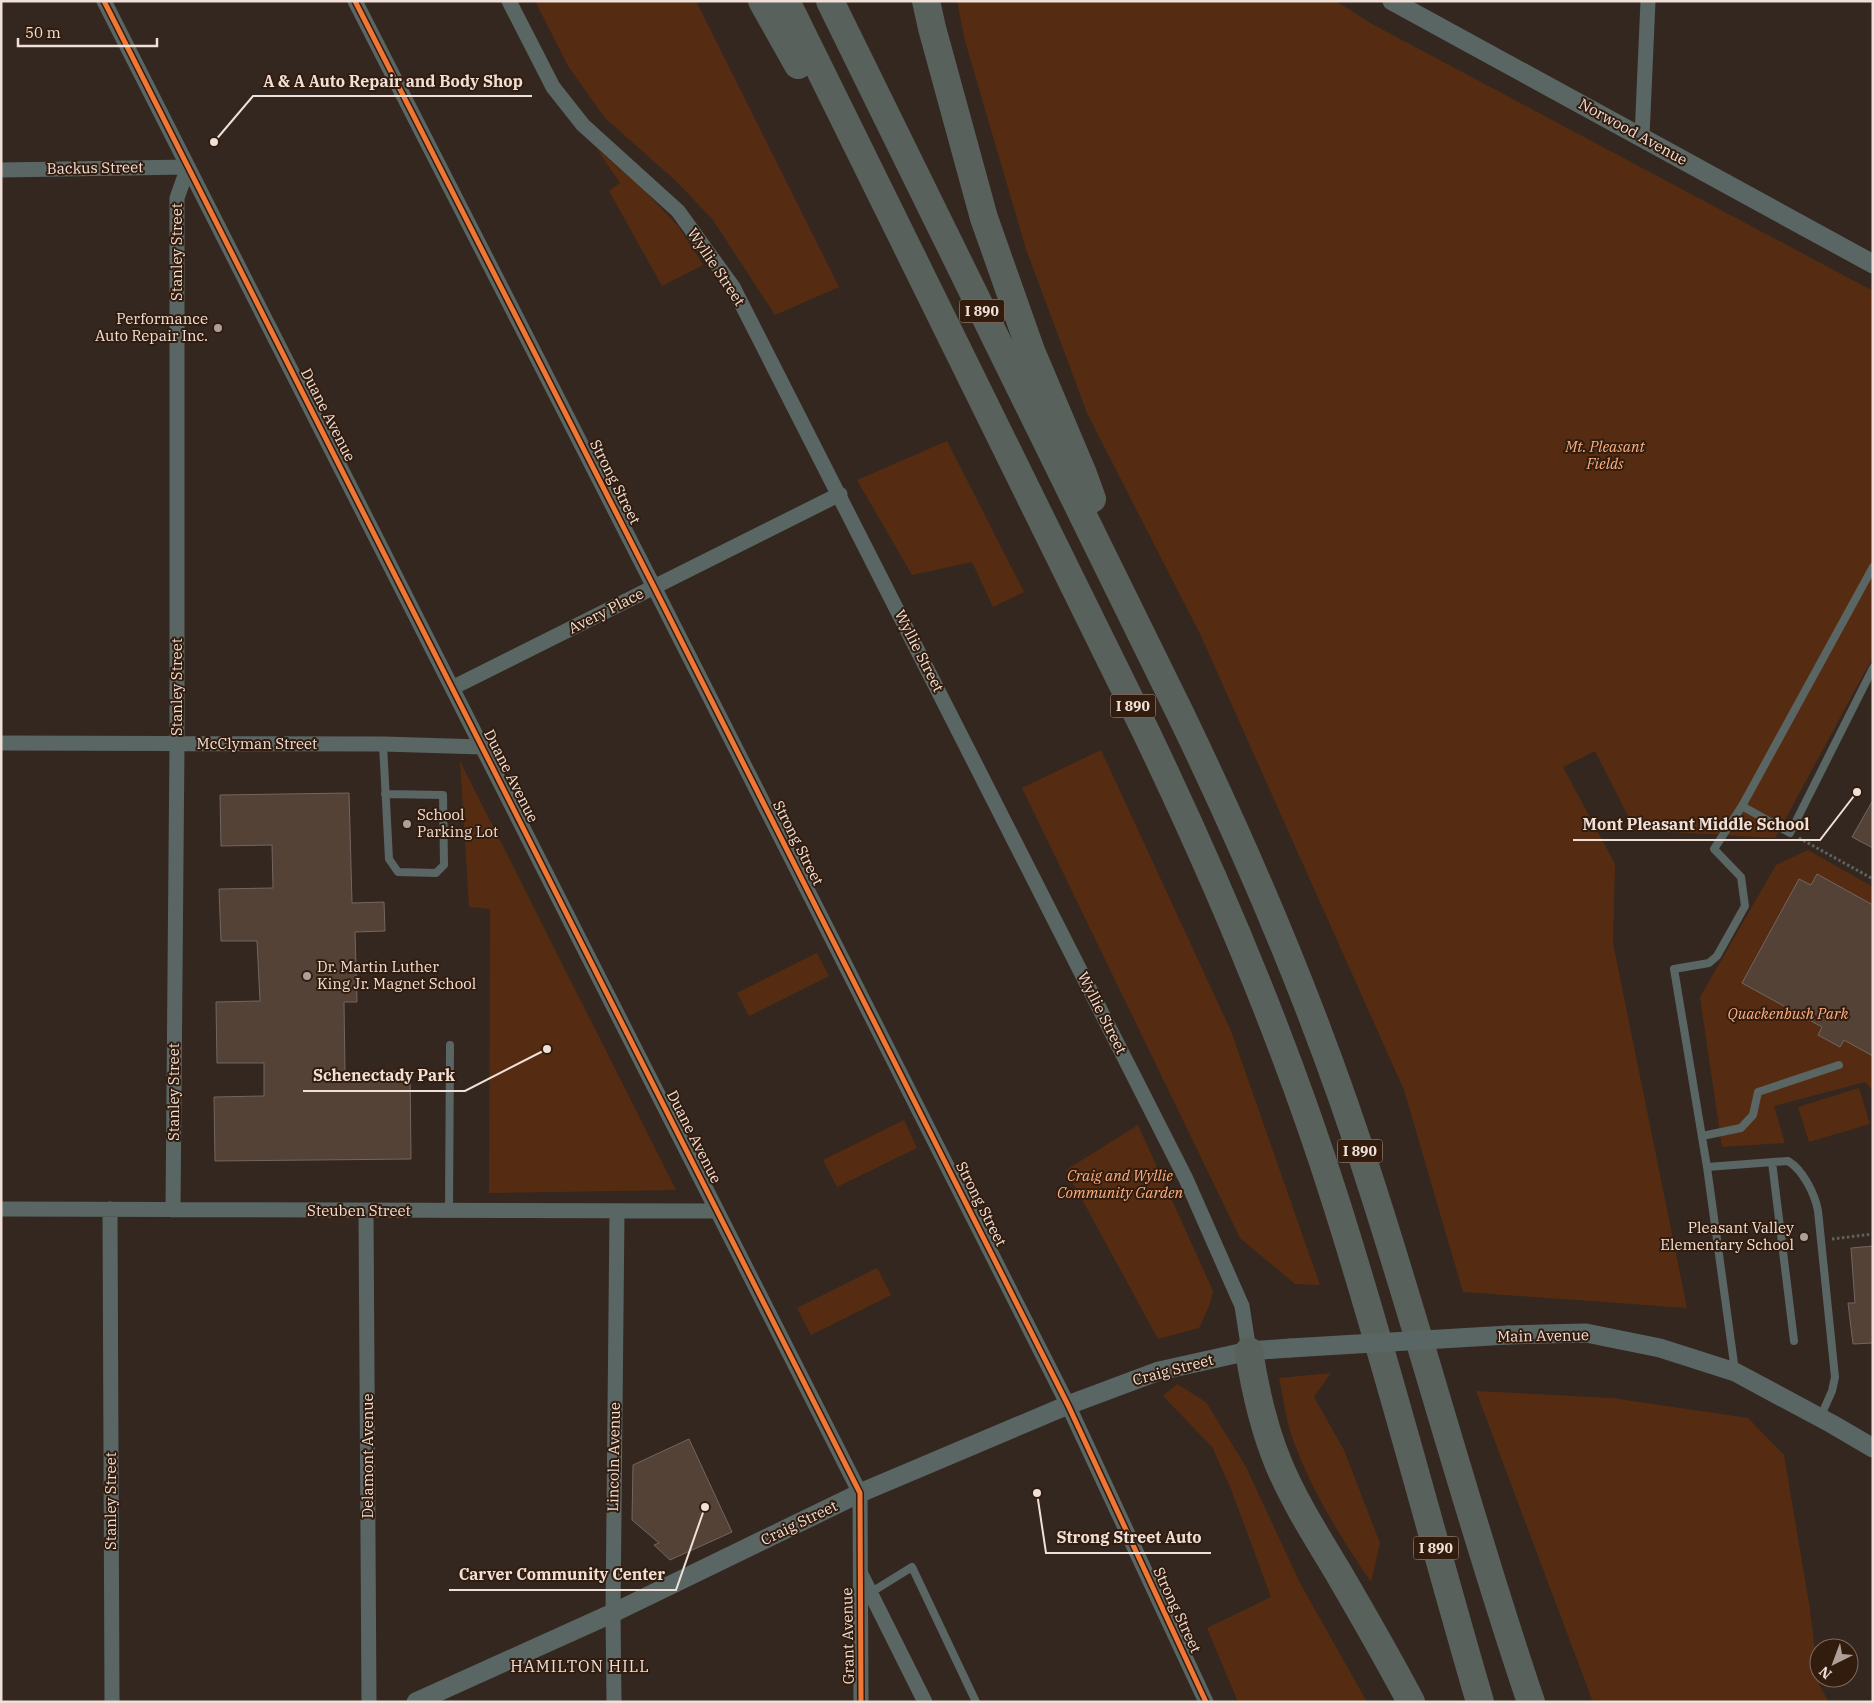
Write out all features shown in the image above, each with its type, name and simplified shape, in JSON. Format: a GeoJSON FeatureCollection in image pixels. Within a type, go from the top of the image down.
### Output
{"type":"FeatureCollection","features":[{"type":"Feature","properties":{"kind":"highway"},"geometry":{"type":"LineString","coordinates":[[762,1],[956,346]]}},
{"type":"Feature","properties":{"kind":"highway","name":"I 890"},"geometry":{"type":"LineString","coordinates":[[786,1],[1188,820],[1266,1008],[1338,1206],[1480,1702]]}},
{"type":"Feature","properties":{"kind":"highway","name":"I 890"},"geometry":{"type":"LineString","coordinates":[[830,1],[1223,803],[1303,994],[1339,1090],[1375,1195],[1478,1541],[1531,1702]]}},
{"type":"Feature","properties":{"kind":"highway"},"geometry":{"type":"LineString","coordinates":[[926,1],[984,218],[1031,351],[1083,474],[1135,621]]}},
{"type":"Feature","properties":{"kind":"highway"},"geometry":{"type":"LineString","coordinates":[[1249,1351],[1259,1404],[1289,1487],[1307,1521],[1390,1660],[1411,1702]]}},
{"type":"Feature","properties":{"kind":"highway"},"geometry":{"type":"LineString","coordinates":[[1466,1655],[1474,1702]]}},
{"type":"Feature","properties":{"kind":"street","name":"Duane Avenue"},"geometry":{"type":"LineString","coordinates":[[104,1],[860,1493],[859,1571],[925,1702]]}},
{"type":"Feature","properties":{"kind":"street","name":"Strong Street"},"geometry":{"type":"LineString","coordinates":[[355,1],[1068,1404],[1206,1702]]}},
{"type":"Feature","properties":{"kind":"street","name":"Wyllie Street"},"geometry":{"type":"LineString","coordinates":[[510,1],[553,87],[583,125],[678,211],[733,287],[840,494],[1186,1179],[1242,1306],[1249,1351]]}},
{"type":"Feature","properties":{"kind":"street","name":"Norwood Avenue"},"geometry":{"type":"LineString","coordinates":[[1393,1],[1873,264]]}},
{"type":"Feature","properties":{"kind":"street"},"geometry":{"type":"LineString","coordinates":[[1642,137],[1648,1]]}},
{"type":"Feature","properties":{"kind":"street","name":"Backus Street"},"geometry":{"type":"LineString","coordinates":[[1,170],[188,167]]}},
{"type":"Feature","properties":{"kind":"street","name":"Stanley Street"},"geometry":{"type":"LineString","coordinates":[[173,1210],[177,743],[177,198],[188,167]]}},
{"type":"Feature","properties":{"kind":"street","name":"Avery Place"},"geometry":{"type":"LineString","coordinates":[[452,688],[840,494]]}},
{"type":"Feature","properties":{"kind":"street","name":"McClyman Street"},"geometry":{"type":"LineString","coordinates":[[1,743],[383,744],[482,747]]}},
{"type":"Feature","properties":{"kind":"street","name":"Steuben Street"},"geometry":{"type":"LineString","coordinates":[[1,1209],[717,1212]]}},
{"type":"Feature","properties":{"kind":"street","name":"Stanley Street"},"geometry":{"type":"LineString","coordinates":[[110,1210],[112,1702]]}},
{"type":"Feature","properties":{"kind":"street","name":"Delamont Avenue"},"geometry":{"type":"LineString","coordinates":[[366,1211],[369,1702]]}},
{"type":"Feature","properties":{"kind":"street","name":"Lincoln Avenue"},"geometry":{"type":"LineString","coordinates":[[614,1702],[613,1613],[617,1212]]}},
{"type":"Feature","properties":{"kind":"street","name":"Main Avenue"},"geometry":{"type":"LineString","coordinates":[[1249,1351],[1508,1335],[1586,1334],[1660,1348],[1735,1372],[1873,1448]]}},
{"type":"Feature","properties":{"kind":"street","name":"Craig Street"},"geometry":{"type":"LineString","coordinates":[[416,1702],[613,1613],[860,1493],[1068,1404],[1158,1371],[1249,1351]]}},
{"type":"Feature","properties":{"kind":"street","name":"Grant Avenue"},"geometry":{"type":"LineString","coordinates":[[859,1571],[861,1702]]}},
{"type":"Feature","properties":{"kind":"lane"},"geometry":{"type":"LineString","coordinates":[[1735,1372],[1707,1167],[1674,969],[1709,962],[1717,956],[1745,906],[1741,877],[1714,849],[1742,806],[1869,582],[1873,567]]}},
{"type":"Feature","properties":{"kind":"lane"},"geometry":{"type":"LineString","coordinates":[[1742,806],[1790,833],[1873,668]]}},
{"type":"Feature","properties":{"kind":"lane"},"geometry":{"type":"LineString","coordinates":[[383,744],[385,794],[389,859],[398,872],[436,873],[444,865],[444,795],[385,794]]}},
{"type":"Feature","properties":{"kind":"lane"},"geometry":{"type":"LineString","coordinates":[[450,1045],[450,1211]]}},
{"type":"Feature","properties":{"kind":"lane"},"geometry":{"type":"LineString","coordinates":[[1702,1136],[1741,1128],[1753,1116],[1758,1092],[1839,1065]]}},
{"type":"Feature","properties":{"kind":"lane"},"geometry":{"type":"LineString","coordinates":[[1707,1167],[1788,1161],[1798,1169],[1817,1203],[1835,1377],[1832,1391],[1820,1418]]}},
{"type":"Feature","properties":{"kind":"lane"},"geometry":{"type":"LineString","coordinates":[[1772,1162],[1794,1341]]}},
{"type":"Feature","properties":{"kind":"lane"},"geometry":{"type":"LineString","coordinates":[[870,1592],[912,1567],[976,1702]]}},
{"type":"Feature","properties":{"kind":"path"},"geometry":{"type":"LineString","coordinates":[[1790,833],[1873,880]]}},
{"type":"Feature","properties":{"kind":"path"},"geometry":{"type":"LineString","coordinates":[[1821,1240],[1873,1234]]}},
{"type":"Feature","properties":{"kind":"green space"},"geometry":{"type":"Polygon","coordinates":[[[535,1],[696,1],[839,287],[775,315],[713,220],[677,182],[605,118],[568,66],[535,1]]]}},
{"type":"Feature","properties":{"kind":"green space","name":"Mt. Pleasant Fields"},"geometry":{"type":"Polygon","coordinates":[[[957,1],[1336,1],[1372,24],[1873,291],[1873,657],[1775,838],[1635,830],[1595,751],[1563,767],[1615,864],[1613,943],[1687,1308],[1463,1292],[1404,1090],[1201,636],[1087,413],[1026,249],[965,41],[957,1]]]}},
{"type":"Feature","properties":{"kind":"green space"},"geometry":{"type":"Polygon","coordinates":[[[596,148],[644,190],[679,227],[703,265],[662,286],[609,191],[620,183],[596,148]]]}},
{"type":"Feature","properties":{"kind":"green space"},"geometry":{"type":"Polygon","coordinates":[[[947,441],[1024,592],[993,607],[972,562],[912,575],[857,480],[947,441]]]}},
{"type":"Feature","properties":{"kind":"green space"},"geometry":{"type":"Polygon","coordinates":[[[1101,750],[1231,1031],[1320,1285],[1295,1284],[1240,1238],[1022,788],[1101,750]]]}},
{"type":"Feature","properties":{"kind":"green space"},"geometry":{"type":"Polygon","coordinates":[[[460,761],[676,1190],[489,1193],[490,909],[469,907],[460,761]]]}},
{"type":"Feature","properties":{"kind":"green space","name":"Quackenbush Park"},"geometry":{"type":"Polygon","coordinates":[[[1808,850],[1873,887],[1873,1090],[1865,1082],[1774,1106],[1785,1143],[1722,1147],[1700,997],[1776,865],[1808,850]]]}},
{"type":"Feature","properties":{"kind":"green space"},"geometry":{"type":"Polygon","coordinates":[[[817,953],[829,976],[749,1016],[737,993],[817,953]]]}},
{"type":"Feature","properties":{"kind":"green space"},"geometry":{"type":"Polygon","coordinates":[[[1859,1088],[1870,1124],[1809,1142],[1798,1107],[1859,1088]]]}},
{"type":"Feature","properties":{"kind":"green space"},"geometry":{"type":"Polygon","coordinates":[[[904,1120],[917,1148],[837,1187],[823,1160],[904,1120]]]}},
{"type":"Feature","properties":{"kind":"green space","name":"Craig and Wyllie Community Garden"},"geometry":{"type":"Polygon","coordinates":[[[1138,1125],[1213,1291],[1210,1304],[1199,1328],[1158,1339],[1066,1170],[1138,1125]]]}},
{"type":"Feature","properties":{"kind":"green space"},"geometry":{"type":"Polygon","coordinates":[[[877,1268],[891,1295],[811,1335],[797,1308],[877,1268]]]}},
{"type":"Feature","properties":{"kind":"green space"},"geometry":{"type":"Polygon","coordinates":[[[1331,1373],[1314,1397],[1344,1450],[1380,1543],[1371,1582],[1336,1528],[1306,1471],[1290,1431],[1279,1378],[1331,1373]]]}},
{"type":"Feature","properties":{"kind":"green space"},"geometry":{"type":"Polygon","coordinates":[[[1177,1384],[1206,1402],[1246,1467],[1300,1583],[1367,1702],[1238,1702],[1207,1628],[1271,1597],[1231,1489],[1212,1447],[1163,1396],[1177,1384]]]}},
{"type":"Feature","properties":{"kind":"green space"},"geometry":{"type":"Polygon","coordinates":[[[1476,1391],[1612,1398],[1748,1418],[1784,1455],[1813,1638],[1809,1638],[1809,1688],[1821,1688],[1829,1702],[1593,1702],[1476,1391]]]}},
{"type":"Feature","properties":{"kind":"building","name":"Dr. Martin Luther King Jr. Magnet School"},"geometry":{"type":"Polygon","coordinates":[[[349,793],[352,903],[384,902],[385,931],[355,932],[357,1002],[344,1002],[345,1072],[410,1071],[411,1159],[215,1161],[214,1097],[264,1096],[264,1063],[217,1063],[216,1002],[260,1001],[257,941],[221,941],[219,889],[273,888],[272,845],[221,846],[220,795],[349,793]]]}},
{"type":"Feature","properties":{"kind":"building"},"geometry":{"type":"Polygon","coordinates":[[[1873,800],[1873,848],[1852,837],[1873,800]]]}},
{"type":"Feature","properties":{"kind":"building"},"geometry":{"type":"Polygon","coordinates":[[[1817,874],[1873,905],[1873,1056],[1844,1040],[1840,1047],[1818,1035],[1822,1027],[1742,983],[1799,879],[1811,885],[1817,874]]]}},
{"type":"Feature","properties":{"kind":"building"},"geometry":{"type":"Polygon","coordinates":[[[1873,1246],[1873,1343],[1853,1344],[1848,1303],[1855,1303],[1851,1248],[1873,1246]]]}},
{"type":"Feature","properties":{"kind":"building"},"geometry":{"type":"Polygon","coordinates":[[[689,1439],[732,1532],[670,1560],[654,1545],[659,1543],[632,1520],[633,1465],[689,1439]]]}},
{"type":"Feature","properties":{"kind":"cycle path"},"geometry":{"type":"LineString","coordinates":[[104,1],[860,1493],[861,1702]]}},
{"type":"Feature","properties":{"kind":"cycle path"},"geometry":{"type":"LineString","coordinates":[[355,1],[1068,1405],[1206,1702]]}},
{"type":"Feature","properties":{"kind":"place","name":"A & A Auto Repair and Body Shop"},"geometry":{"type":"Point","coordinates":[214,142]}},
{"type":"Feature","properties":{"kind":"place","name":"Performance Auto Repair Inc."},"geometry":{"type":"Point","coordinates":[218,328]}},
{"type":"Feature","properties":{"kind":"place","name":"Mont Pleasant Middle School"},"geometry":{"type":"Point","coordinates":[1857,792]}},
{"type":"Feature","properties":{"kind":"place","name":"School Parking Lot"},"geometry":{"type":"Point","coordinates":[407,824]}},
{"type":"Feature","properties":{"kind":"place","name":"Dr. Martin Luther King Jr. Magnet School"},"geometry":{"type":"Point","coordinates":[307,976]}},
{"type":"Feature","properties":{"kind":"place","name":"Schenectady Park"},"geometry":{"type":"Point","coordinates":[547,1049]}},
{"type":"Feature","properties":{"kind":"place","name":"Pleasant Valley Elementary School"},"geometry":{"type":"Point","coordinates":[1804,1237]}},
{"type":"Feature","properties":{"kind":"place","name":"Strong Street Auto"},"geometry":{"type":"Point","coordinates":[1037,1493]}},
{"type":"Feature","properties":{"kind":"place","name":"Carver Community Center"},"geometry":{"type":"Point","coordinates":[705,1507]}},
{"type":"Feature","properties":{"kind":"district","name":"HAMILTON HILL"},"geometry":{"type":"Point","coordinates":[580,1666]}}]}
